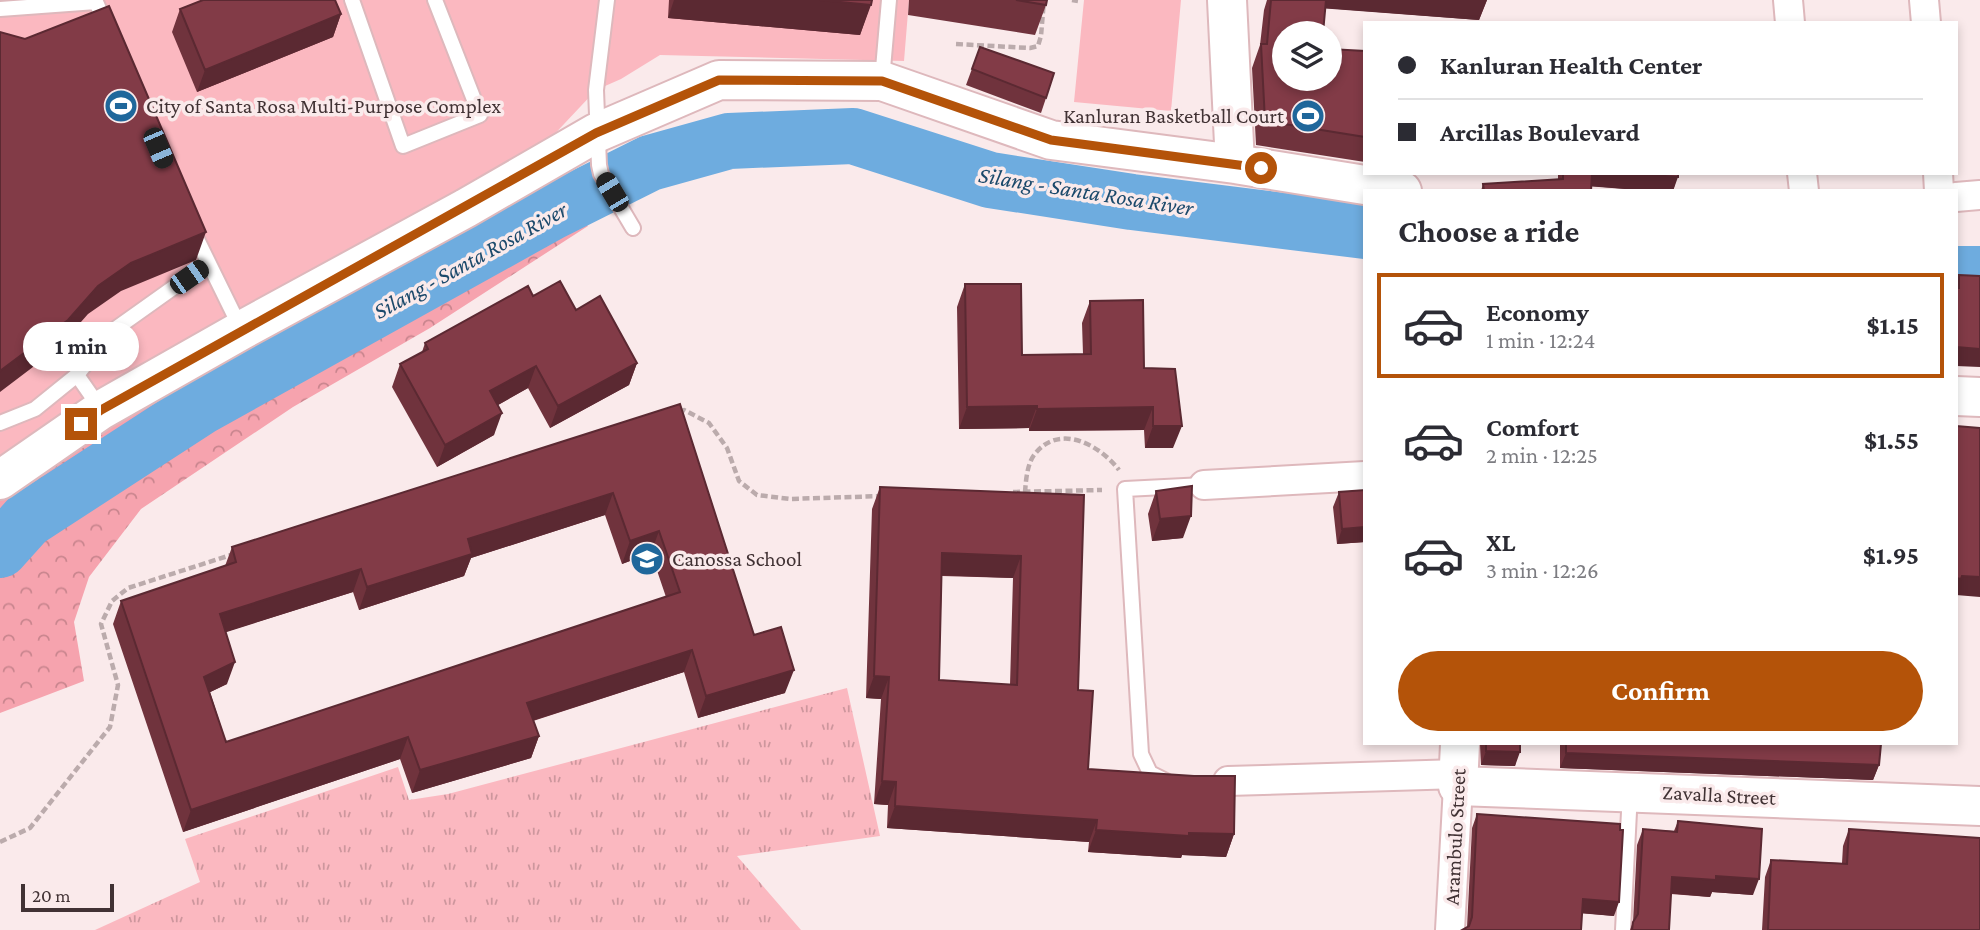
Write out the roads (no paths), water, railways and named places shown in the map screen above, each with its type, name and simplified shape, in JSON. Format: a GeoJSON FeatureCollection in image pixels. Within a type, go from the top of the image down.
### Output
{"type":"FeatureCollection","features":[{"type":"Feature","properties":{"kind":"main road"},"geometry":{"type":"LineString","coordinates":[[1227,0],[1235,164]]}},
{"type":"Feature","properties":{"kind":"main road"},"geometry":{"type":"LineString","coordinates":[[0,480],[101,410],[596,133],[719,80],[882,81],[1051,140],[1235,164],[1390,189]]}},
{"type":"Feature","properties":{"kind":"main road"},"geometry":{"type":"LineString","coordinates":[[1958,396],[1980,397]]}},
{"type":"Feature","properties":{"kind":"main road","name":"Zavalla Street"},"geometry":{"type":"LineString","coordinates":[[1459,768],[1630,791],[1980,806]]}},
{"type":"Feature","properties":{"kind":"street"},"geometry":{"type":"LineString","coordinates":[[1788,0],[1790,21]]}},
{"type":"Feature","properties":{"kind":"street"},"geometry":{"type":"LineString","coordinates":[[1924,0],[1926,21]]}},
{"type":"Feature","properties":{"kind":"street"},"geometry":{"type":"LineString","coordinates":[[1958,197],[1980,195]]}},
{"type":"Feature","properties":{"kind":"street"},"geometry":{"type":"LineString","coordinates":[[1204,485],[1363,476]]}},
{"type":"Feature","properties":{"kind":"street"},"geometry":{"type":"LineString","coordinates":[[1222,781],[1459,768]]}},
{"type":"Feature","properties":{"kind":"street","name":"Arambulo Street"},"geometry":{"type":"LineString","coordinates":[[1450,930],[1459,768]]}},
{"type":"Feature","properties":{"kind":"lane"},"geometry":{"type":"LineString","coordinates":[[352,0],[403,146],[480,115],[435,0]]}},
{"type":"Feature","properties":{"kind":"lane"},"geometry":{"type":"LineString","coordinates":[[607,0],[596,90],[596,133],[601,174],[633,228]]}},
{"type":"Feature","properties":{"kind":"lane"},"geometry":{"type":"LineString","coordinates":[[882,81],[890,0]]}},
{"type":"Feature","properties":{"kind":"lane"},"geometry":{"type":"LineString","coordinates":[[0,9],[101,1],[112,41]]}},
{"type":"Feature","properties":{"kind":"lane"},"geometry":{"type":"LineString","coordinates":[[188,219],[242,330]]}},
{"type":"Feature","properties":{"kind":"lane"},"geometry":{"type":"LineString","coordinates":[[0,423],[34,410],[77,375],[111,332],[208,263]]}},
{"type":"Feature","properties":{"kind":"lane"},"geometry":{"type":"LineString","coordinates":[[77,375],[101,410]]}},
{"type":"Feature","properties":{"kind":"lane"},"geometry":{"type":"LineString","coordinates":[[1180,782],[1168,782],[1150,773],[1140,754],[1125,489],[1204,485]]}},
{"type":"Feature","properties":{"kind":"lane"},"geometry":{"type":"LineString","coordinates":[[1623,930],[1630,791]]}},
{"type":"Feature","properties":{"kind":"waterway","name":"Silang - Santa Rosa River"},"geometry":{"type":"LineString","coordinates":[[0,550],[27,520],[201,407],[550,213],[650,163],[729,141],[853,136],[990,180],[1132,202],[1363,231]]}},
{"type":"Feature","properties":{"kind":"waterway","name":"Silang - Santa Rosa River"},"geometry":{"type":"LineString","coordinates":[[1958,274],[1980,274]]}},
{"type":"Feature","properties":{"kind":"place","name":"City of Santa Rosa Multi-Purpose Complex"},"geometry":{"type":"Point","coordinates":[121,106]}},
{"type":"Feature","properties":{"kind":"place","name":"Kanluran Basketball Court"},"geometry":{"type":"Point","coordinates":[1308,116]}},
{"type":"Feature","properties":{"kind":"place","name":"Canossa School"},"geometry":{"type":"Point","coordinates":[647,559]}}]}
